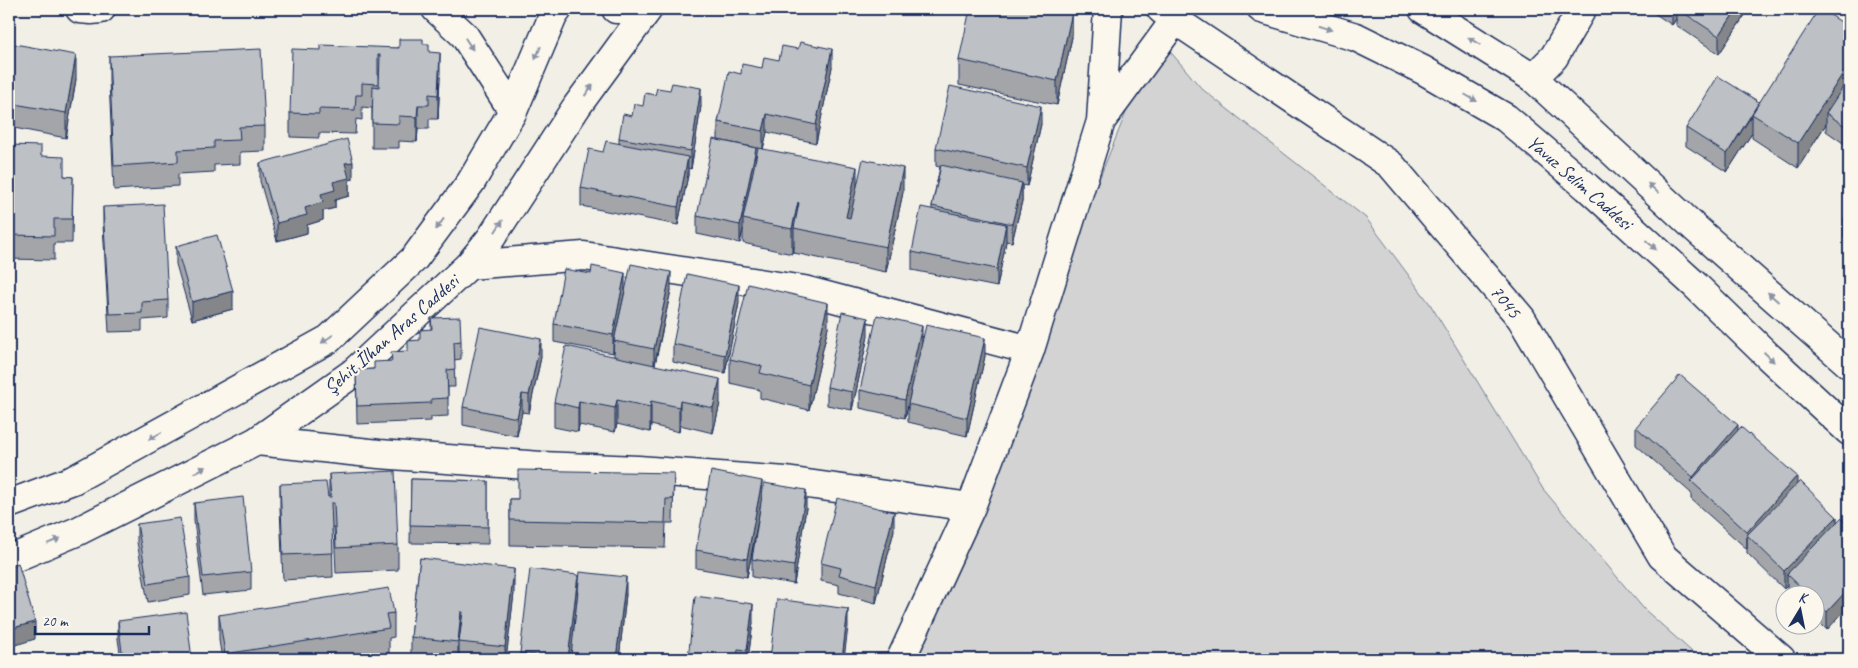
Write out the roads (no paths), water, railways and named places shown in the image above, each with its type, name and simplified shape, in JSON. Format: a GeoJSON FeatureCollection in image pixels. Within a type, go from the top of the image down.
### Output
{"type":"FeatureCollection","features":[{"type":"Feature","properties":{"kind":"main road"},"geometry":{"type":"LineString","coordinates":[[80,9],[101,9]]}},
{"type":"Feature","properties":{"kind":"main road"},"geometry":{"type":"LineString","coordinates":[[436,9],[464,35],[513,111]]}},
{"type":"Feature","properties":{"kind":"main road","name":"Şehit İlhan Aras Caddesi"},"geometry":{"type":"LineString","coordinates":[[9,504],[73,480],[329,339],[414,259],[471,182],[513,111],[553,16],[558,9]]}},
{"type":"Feature","properties":{"kind":"main road"},"geometry":{"type":"LineString","coordinates":[[616,9],[630,9]]}},
{"type":"Feature","properties":{"kind":"main road","name":"Şehit İlhan Aras Caddesi"},"geometry":{"type":"LineString","coordinates":[[9,560],[78,530],[257,441],[353,374],[469,265],[491,238],[577,106],[648,9]]}},
{"type":"Feature","properties":{"kind":"main road"},"geometry":{"type":"LineString","coordinates":[[901,659],[971,507],[1030,350],[1101,121],[1108,9]]}},
{"type":"Feature","properties":{"kind":"main road","name":"Yavuz Selim Caddesi"},"geometry":{"type":"LineString","coordinates":[[1262,9],[1356,37],[1423,70],[1506,118],[1587,187],[1695,285],[1849,431]]}},
{"type":"Feature","properties":{"kind":"main road"},"geometry":{"type":"LineString","coordinates":[[1423,9],[1533,78],[1695,228],[1849,364]]}},
{"type":"Feature","properties":{"kind":"main road"},"geometry":{"type":"LineString","coordinates":[[1533,78],[1554,57],[1582,9]]}},
{"type":"Feature","properties":{"kind":"main road"},"geometry":{"type":"LineString","coordinates":[[1101,121],[1168,14]]}},
{"type":"Feature","properties":{"kind":"main road","name":"7045"},"geometry":{"type":"LineString","coordinates":[[1168,14],[1392,165],[1521,318],[1662,556],[1781,659]]}},
{"type":"Feature","properties":{"kind":"main road"},"geometry":{"type":"LineString","coordinates":[[469,265],[584,256],[804,290],[1030,350]]}},
{"type":"Feature","properties":{"kind":"main road"},"geometry":{"type":"LineString","coordinates":[[257,441],[379,454],[786,481],[971,507]]}}]}
